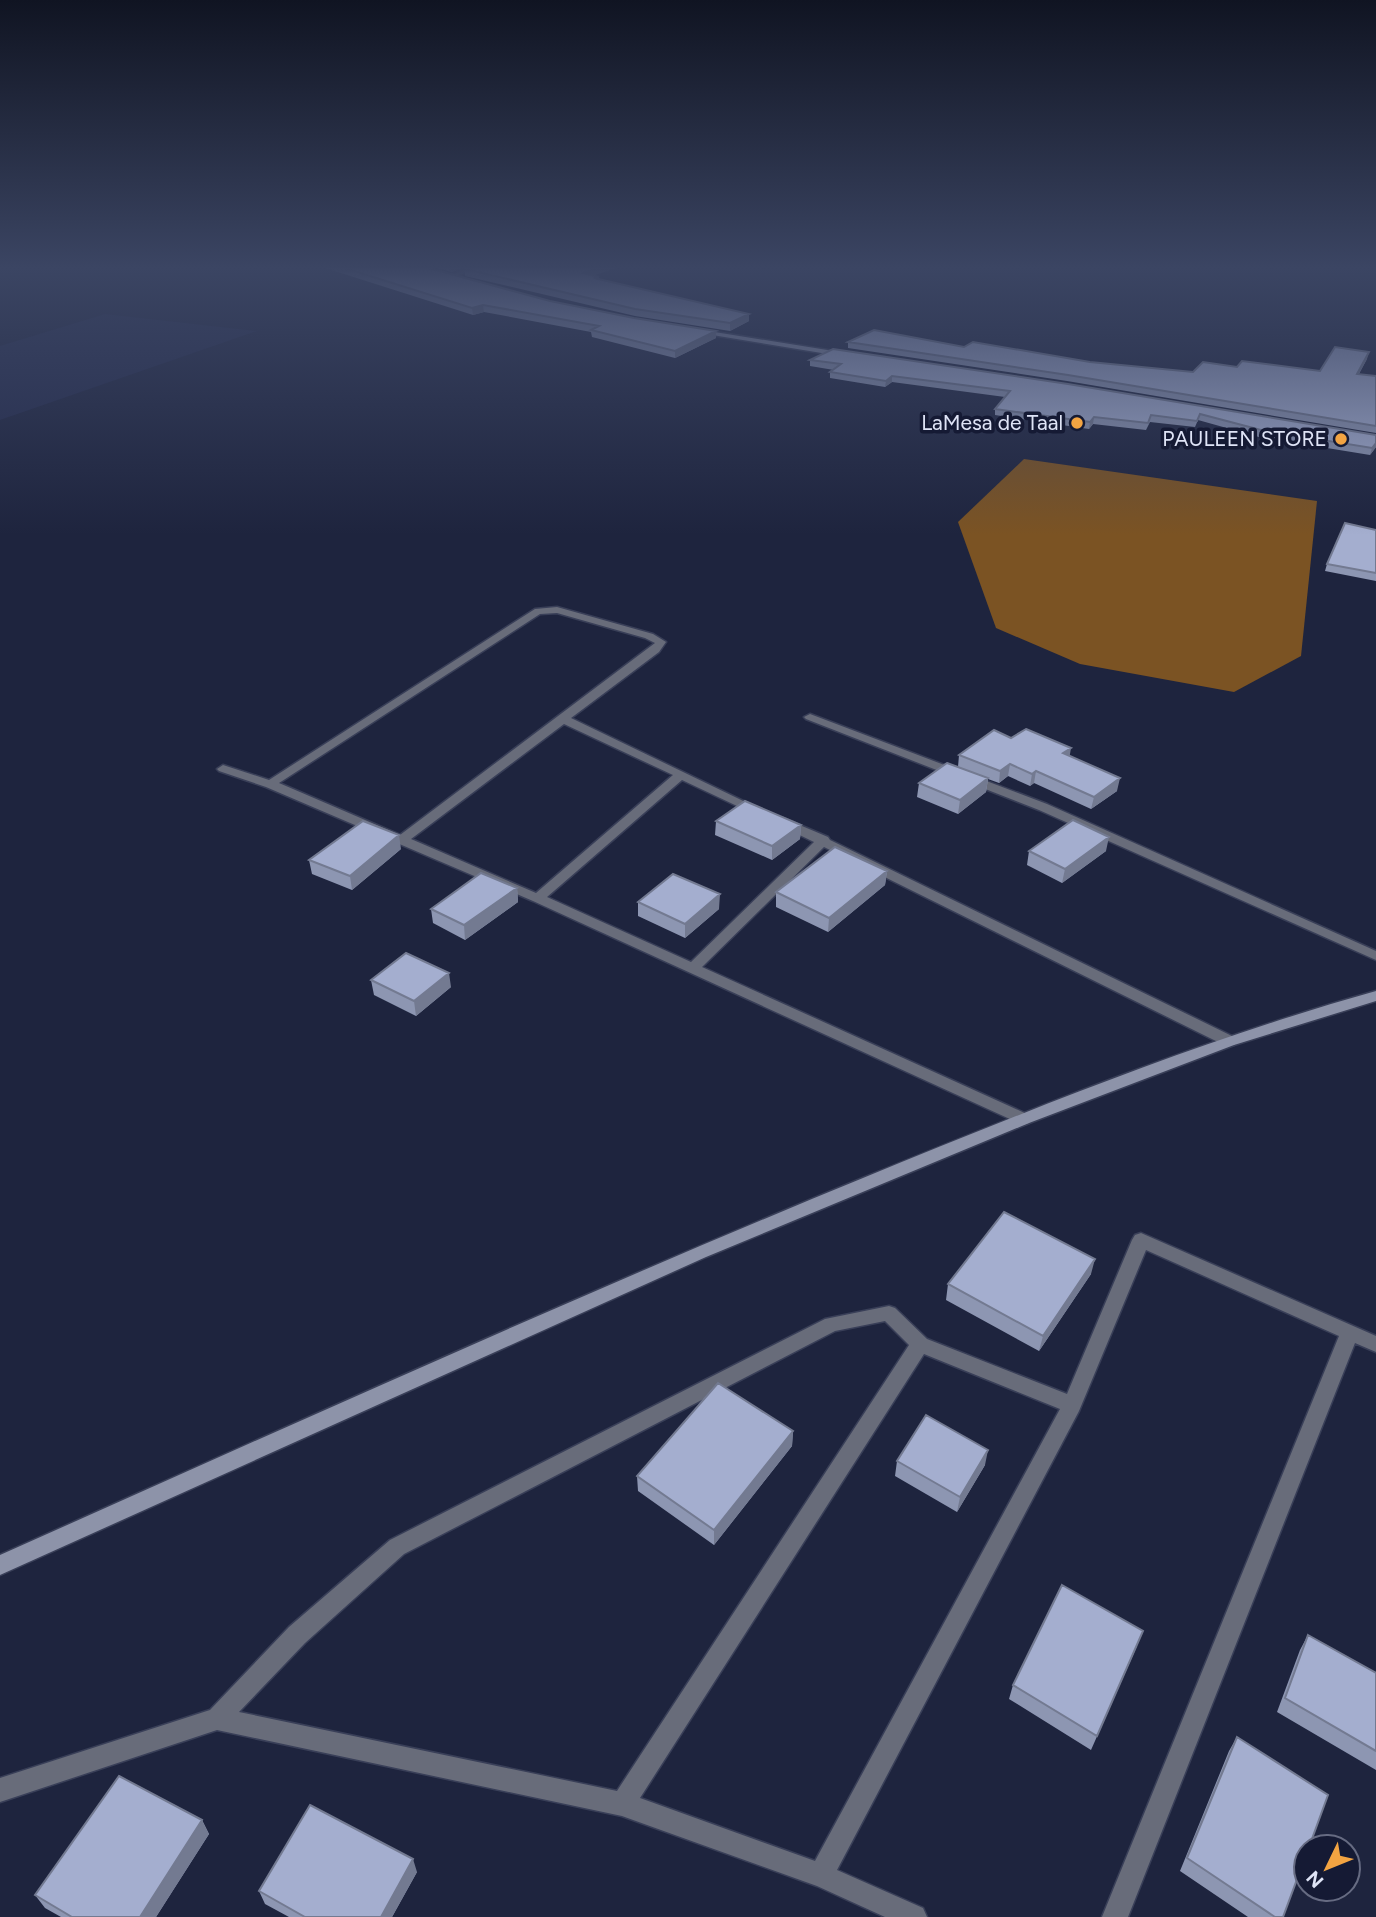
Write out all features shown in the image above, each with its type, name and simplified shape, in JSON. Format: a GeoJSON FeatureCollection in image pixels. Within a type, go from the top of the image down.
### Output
{"type":"FeatureCollection","features":[{"type":"Feature","properties":{"kind":"street"},"geometry":{"type":"LineString","coordinates":[[270,784],[538,611],[557,610],[649,636],[661,642],[656,650],[402,839]]}},
{"type":"Feature","properties":{"kind":"street"},"geometry":{"type":"LineString","coordinates":[[810,717],[1043,807],[1376,957]]}},
{"type":"Feature","properties":{"kind":"street"},"geometry":{"type":"LineString","coordinates":[[563,719],[679,776],[824,840],[1229,1041]]}},
{"type":"Feature","properties":{"kind":"street"},"geometry":{"type":"LineString","coordinates":[[223,769],[270,784],[538,898],[1023,1119]]}},
{"type":"Feature","properties":{"kind":"street"},"geometry":{"type":"LineString","coordinates":[[538,898],[679,776]]}},
{"type":"Feature","properties":{"kind":"street"},"geometry":{"type":"LineString","coordinates":[[692,969],[824,840]]}},
{"type":"Feature","properties":{"kind":"street"},"geometry":{"type":"LineString","coordinates":[[0,1565],[700,1252],[1023,1119],[1229,1041],[1376,996]]}},
{"type":"Feature","properties":{"kind":"street"},"geometry":{"type":"LineString","coordinates":[[821,1875],[1072,1405],[1141,1240],[1376,1344]]}},
{"type":"Feature","properties":{"kind":"street"},"geometry":{"type":"LineString","coordinates":[[0,1790],[217,1719],[297,1635],[397,1547],[831,1324],[890,1313],[920,1344],[1072,1405]]}},
{"type":"Feature","properties":{"kind":"street"},"geometry":{"type":"LineString","coordinates":[[1115,1917],[1350,1332]]}},
{"type":"Feature","properties":{"kind":"street"},"geometry":{"type":"LineString","coordinates":[[622,1804],[920,1344]]}},
{"type":"Feature","properties":{"kind":"street"},"geometry":{"type":"LineString","coordinates":[[217,1719],[622,1804],[821,1875],[914,1917]]}},
{"type":"Feature","properties":{"kind":"shaded area"},"geometry":{"type":"Polygon","coordinates":[[[0,355],[186,355],[0,420],[0,355]]]}},
{"type":"Feature","properties":{"kind":"shaded area"},"geometry":{"type":"Polygon","coordinates":[[[1024,459],[1317,501],[1301,656],[1234,692],[1080,664],[996,628],[958,522],[1024,459]]]}},
{"type":"Feature","properties":{"kind":"building"},"geometry":{"type":"Polygon","coordinates":[[[819,355],[876,355],[1376,435],[1376,443],[1372,448],[1261,430],[1200,414],[1197,421],[1151,415],[1148,423],[1094,417],[1090,422],[995,409],[1010,391],[892,376],[886,381],[830,372],[841,364],[810,360],[819,355]]]}},
{"type":"Feature","properties":{"kind":"building"},"geometry":{"type":"Polygon","coordinates":[[[938,355],[1052,355],[1193,372],[1203,362],[1237,367],[1242,361],[1320,371],[1330,355],[1367,355],[1357,374],[1376,376],[1376,426],[938,355]]]}},
{"type":"Feature","properties":{"kind":"building"},"geometry":{"type":"Polygon","coordinates":[[[1345,523],[1376,530],[1376,573],[1327,564],[1345,523]]]}},
{"type":"Feature","properties":{"kind":"building"},"geometry":{"type":"Polygon","coordinates":[[[1026,729],[1071,748],[1063,753],[1120,778],[1094,797],[1036,771],[1032,774],[1010,764],[1000,771],[959,755],[994,730],[1011,738],[1026,729]]]}},
{"type":"Feature","properties":{"kind":"building"},"geometry":{"type":"Polygon","coordinates":[[[947,763],[988,778],[960,800],[919,783],[947,763]]]}},
{"type":"Feature","properties":{"kind":"building"},"geometry":{"type":"Polygon","coordinates":[[[745,801],[801,825],[772,846],[716,821],[745,801]]]}},
{"type":"Feature","properties":{"kind":"building"},"geometry":{"type":"Polygon","coordinates":[[[1073,820],[1109,837],[1065,869],[1029,851],[1073,820]]]}},
{"type":"Feature","properties":{"kind":"building"},"geometry":{"type":"Polygon","coordinates":[[[363,821],[399,835],[350,876],[309,860],[363,821]]]}},
{"type":"Feature","properties":{"kind":"building"},"geometry":{"type":"Polygon","coordinates":[[[835,847],[887,871],[829,918],[776,892],[835,847]]]}},
{"type":"Feature","properties":{"kind":"building"},"geometry":{"type":"Polygon","coordinates":[[[481,873],[517,888],[464,925],[431,909],[481,873]]]}},
{"type":"Feature","properties":{"kind":"building"},"geometry":{"type":"Polygon","coordinates":[[[673,874],[720,894],[685,924],[638,902],[673,874]]]}},
{"type":"Feature","properties":{"kind":"building"},"geometry":{"type":"Polygon","coordinates":[[[406,953],[449,973],[414,1001],[371,980],[406,953]]]}},
{"type":"Feature","properties":{"kind":"building"},"geometry":{"type":"Polygon","coordinates":[[[1004,1212],[1095,1259],[1043,1336],[948,1284],[1004,1212]]]}},
{"type":"Feature","properties":{"kind":"building"},"geometry":{"type":"Polygon","coordinates":[[[718,1383],[793,1431],[714,1530],[637,1476],[718,1383]]]}},
{"type":"Feature","properties":{"kind":"building"},"geometry":{"type":"Polygon","coordinates":[[[926,1415],[988,1450],[960,1497],[897,1461],[926,1415]]]}},
{"type":"Feature","properties":{"kind":"building"},"geometry":{"type":"Polygon","coordinates":[[[1062,1585],[1143,1631],[1097,1736],[1013,1685],[1062,1585]]]}},
{"type":"Feature","properties":{"kind":"building"},"geometry":{"type":"Polygon","coordinates":[[[1308,1635],[1376,1673],[1376,1751],[1285,1698],[1308,1635]]]}},
{"type":"Feature","properties":{"kind":"building"},"geometry":{"type":"Polygon","coordinates":[[[1237,1737],[1328,1795],[1314,1833],[1292,1833],[1292,1893],[1283,1917],[1275,1917],[1187,1858],[1237,1737]]]}},
{"type":"Feature","properties":{"kind":"building"},"geometry":{"type":"Polygon","coordinates":[[[119,1776],[202,1820],[140,1917],[72,1917],[35,1895],[119,1776]]]}},
{"type":"Feature","properties":{"kind":"building"},"geometry":{"type":"Polygon","coordinates":[[[310,1805],[413,1859],[381,1917],[305,1917],[259,1891],[310,1805]]]}},
{"type":"Feature","properties":{"kind":"place","name":"LaMesa de Taal"},"geometry":{"type":"Point","coordinates":[1077,423]}},
{"type":"Feature","properties":{"kind":"place","name":"PAULEEN STORE"},"geometry":{"type":"Point","coordinates":[1341,439]}}]}
